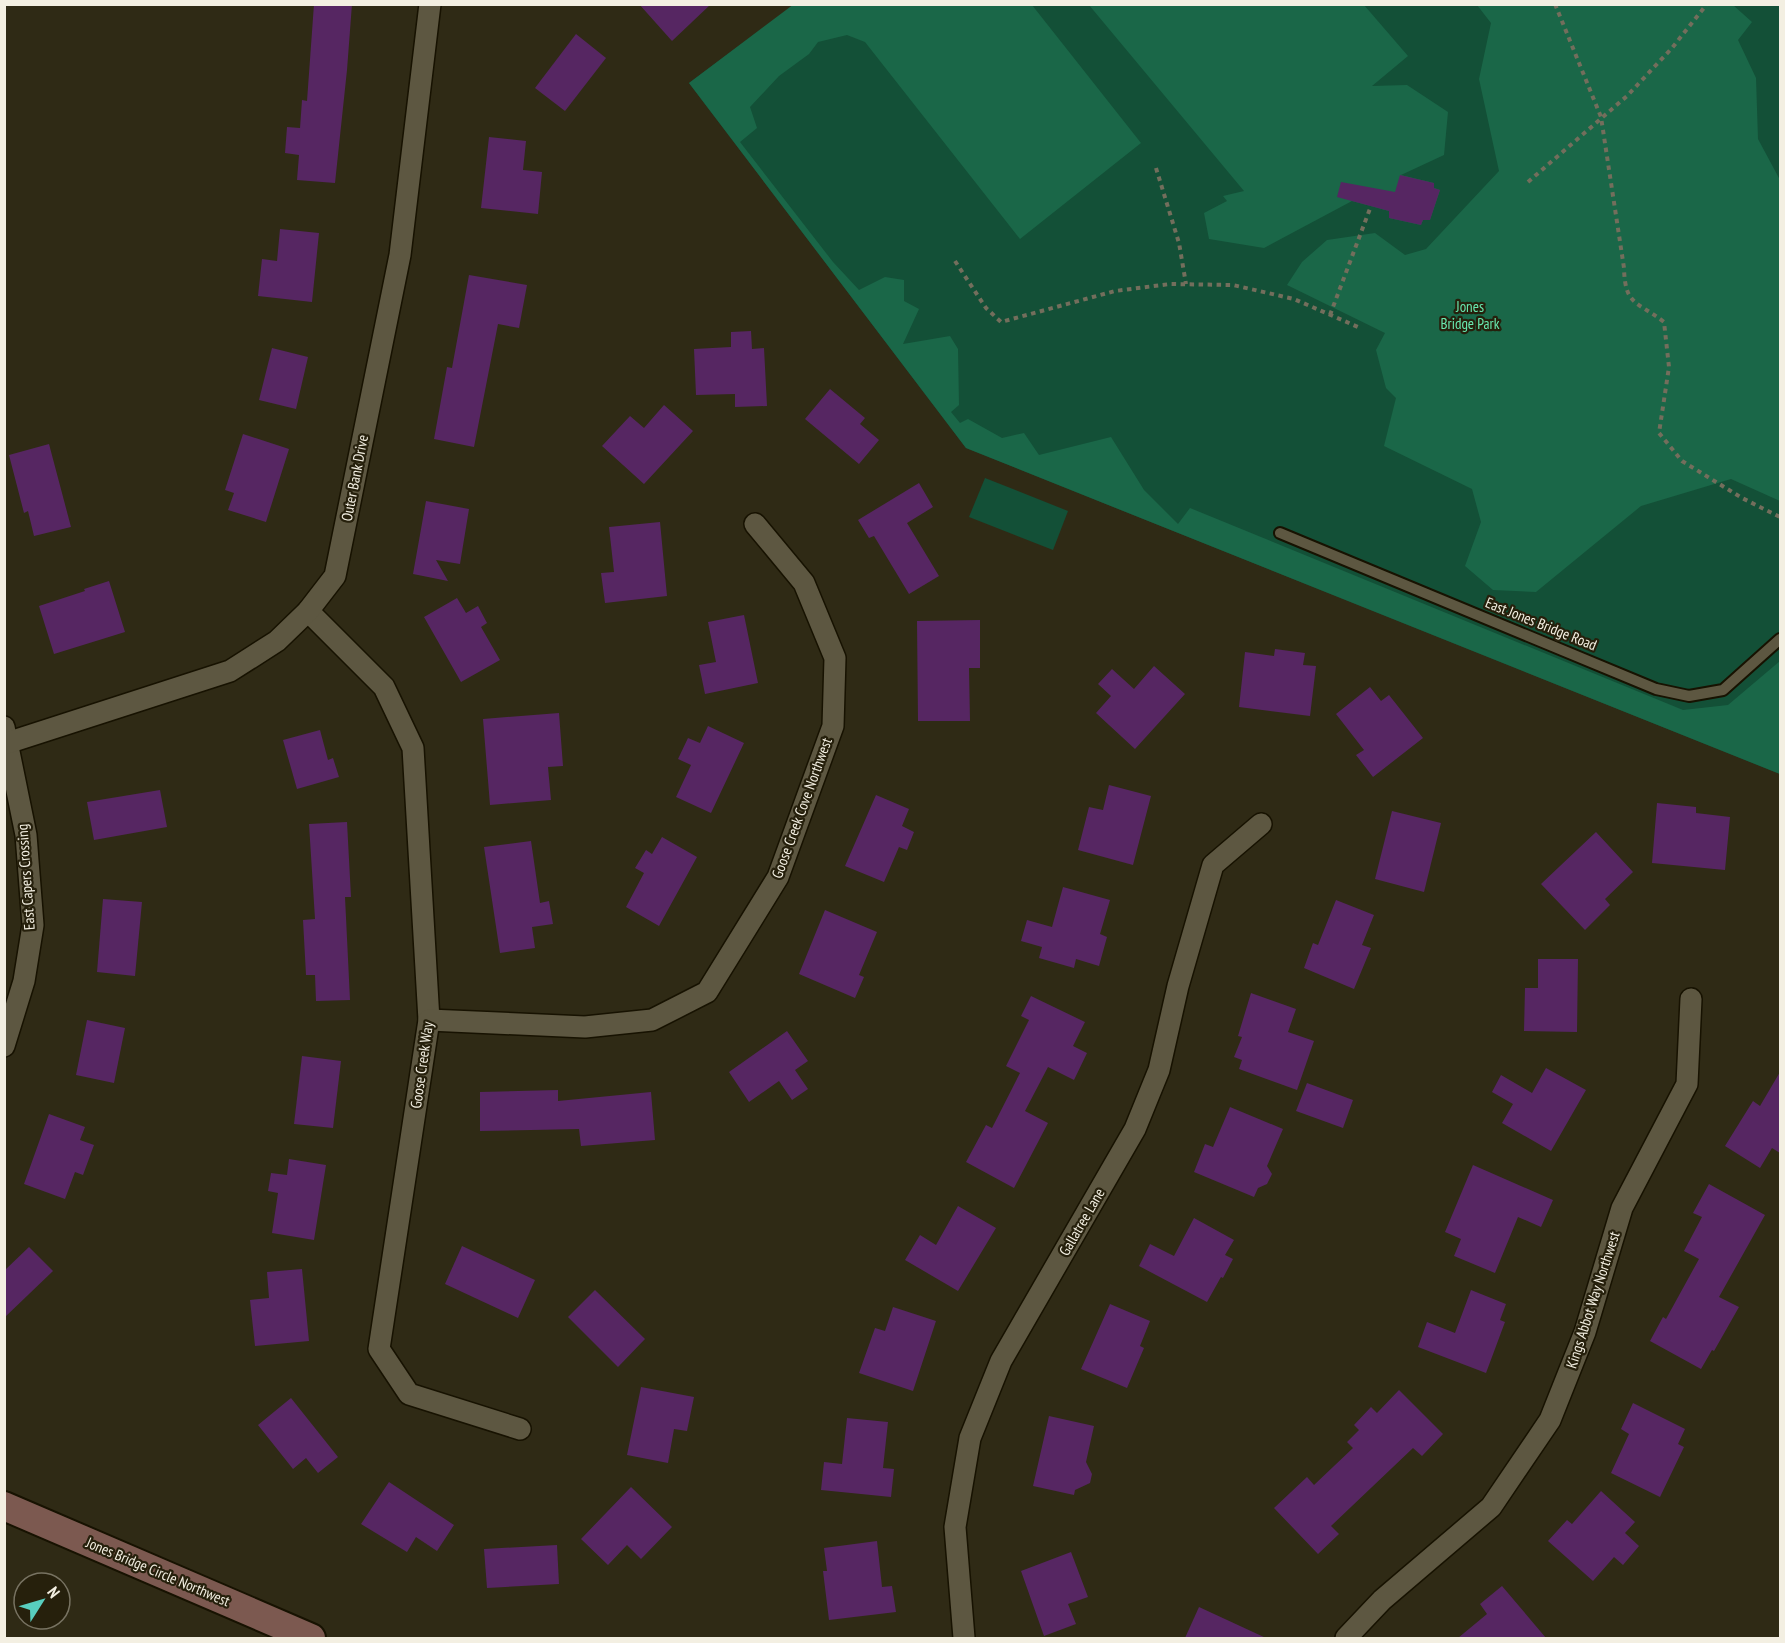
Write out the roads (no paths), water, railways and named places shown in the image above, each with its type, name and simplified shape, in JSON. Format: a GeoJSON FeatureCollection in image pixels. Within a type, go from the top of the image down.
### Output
{"type":"FeatureCollection","features":[{"type":"Feature","properties":{"kind":"street","name":"Outer Bank Drive"},"geometry":{"type":"LineString","coordinates":[[6,738],[230,671],[277,641],[308,611],[335,576],[400,255],[430,4]]}},
{"type":"Feature","properties":{"kind":"street","name":"Goose Creek Cove Northwest"},"geometry":{"type":"LineString","coordinates":[[429,1020],[585,1028],[652,1020],[707,992],[778,878],[833,726],[835,658],[804,583],[755,524]]}},
{"type":"Feature","properties":{"kind":"street","name":"Goose Creek Way"},"geometry":{"type":"LineString","coordinates":[[308,611],[384,687],[413,748],[429,1020],[379,1349],[409,1394],[520,1430]]}},
{"type":"Feature","properties":{"kind":"street","name":"East Capers Crossing"},"geometry":{"type":"LineString","coordinates":[[4,1046],[24,981],[33,925],[26,836],[6,738]]}},
{"type":"Feature","properties":{"kind":"street","name":"Gallatree Lane"},"geometry":{"type":"LineString","coordinates":[[964,1638],[955,1527],[970,1438],[1001,1361],[1135,1129],[1160,1070],[1178,986],[1213,865],[1261,824]]}},
{"type":"Feature","properties":{"kind":"street","name":"Kings Abbot Way Northwest"},"geometry":{"type":"LineString","coordinates":[[1346,1638],[1382,1600],[1491,1507],[1550,1420],[1586,1332],[1622,1208],[1687,1084],[1691,999]]}},
{"type":"Feature","properties":{"kind":"street","name":"Jones Bridge Circle Northwest"},"geometry":{"type":"LineString","coordinates":[[4,1506],[311,1638]]}},
{"type":"Feature","properties":{"kind":"lane","name":"East Jones Bridge Road"},"geometry":{"type":"LineString","coordinates":[[1280,533],[1656,689],[1689,696],[1723,690],[1780,639]]}},
{"type":"Feature","properties":{"kind":"park label","name":"Jones Bridge Park"},"geometry":{"type":"Point","coordinates":[1470,316]}}]}
